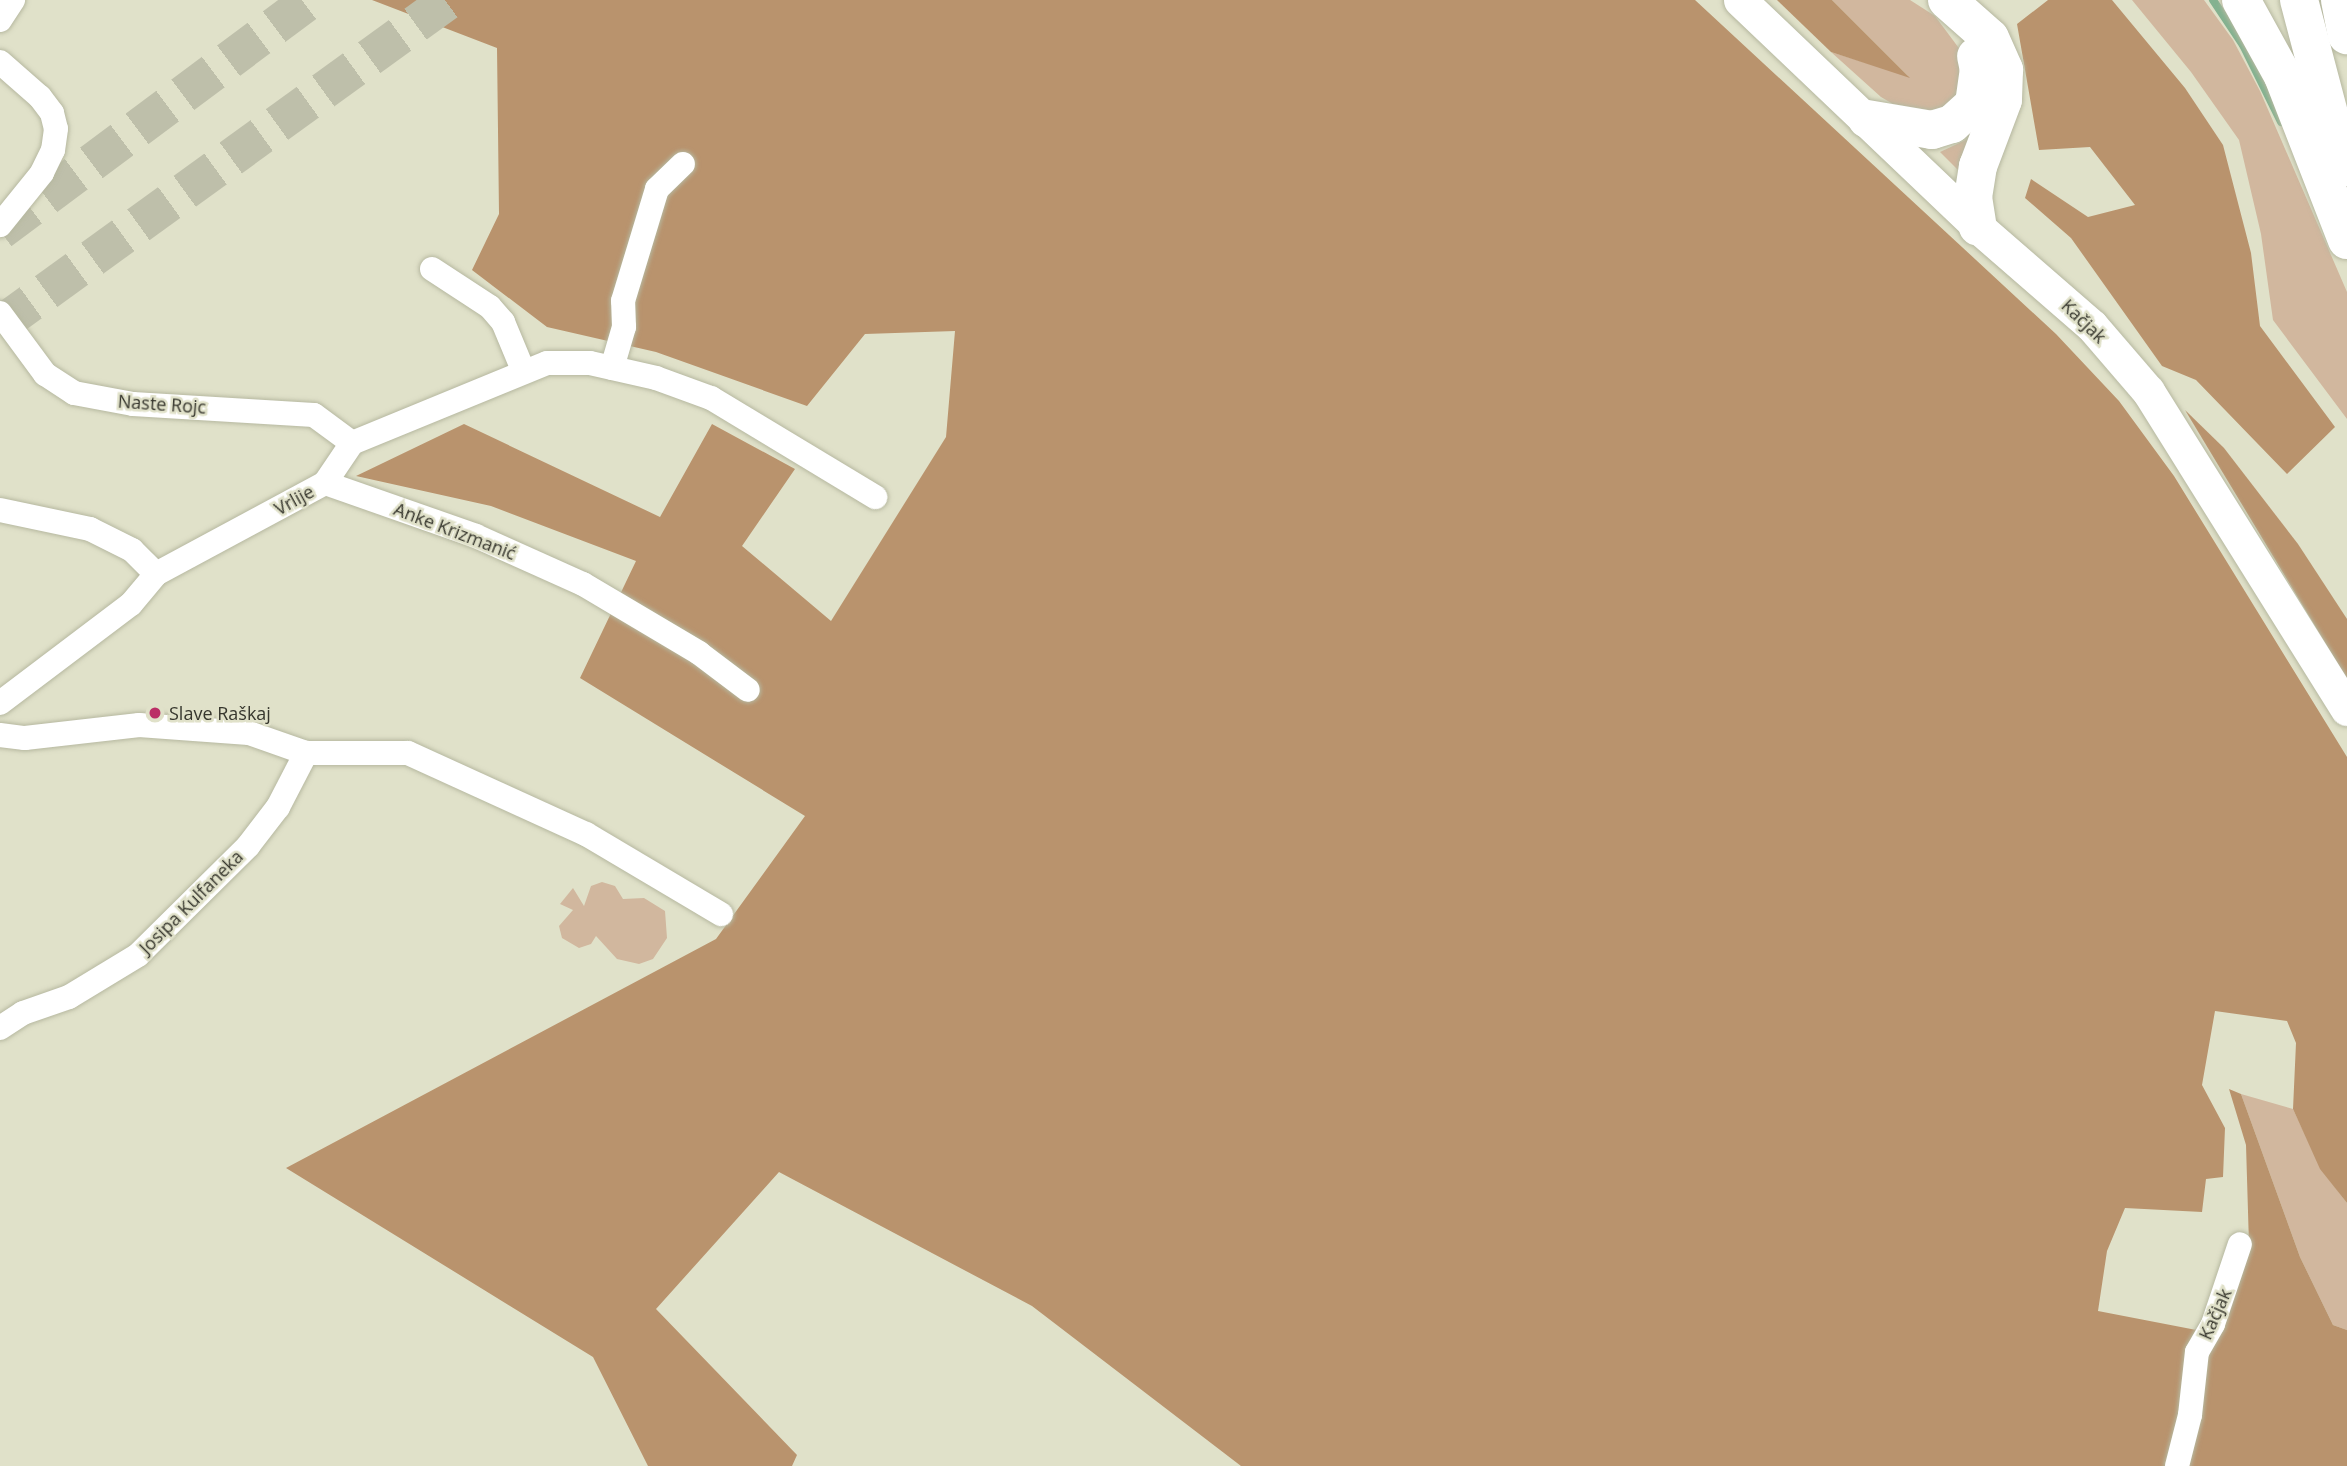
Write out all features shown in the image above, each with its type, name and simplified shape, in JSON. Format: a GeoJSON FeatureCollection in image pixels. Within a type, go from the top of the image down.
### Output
{"type":"FeatureCollection","features":[{"type":"Feature","properties":{"kind":"highway"},"geometry":{"type":"LineString","coordinates":[[2241,0],[2283,76],[2347,240]]}},
{"type":"Feature","properties":{"kind":"highway"},"geometry":{"type":"LineString","coordinates":[[2299,0],[2347,179]]}},
{"type":"Feature","properties":{"kind":"highway"},"geometry":{"type":"LineString","coordinates":[[2340,0],[2347,35]]}},
{"type":"Feature","properties":{"kind":"highway"},"geometry":{"type":"LineString","coordinates":[[1867,119],[1932,130],[1967,113],[1974,104],[1979,71],[1958,10]]}},
{"type":"Feature","properties":{"kind":"highway"},"geometry":{"type":"LineString","coordinates":[[1958,10],[1990,38],[2000,56],[2005,85],[1978,166],[1973,197],[1978,227]]}},
{"type":"Feature","properties":{"kind":"main road","name":"Kačjak"},"geometry":{"type":"LineString","coordinates":[[1740,0],[1978,227],[2092,326],[2148,391],[2347,709]]}},
{"type":"Feature","properties":{"kind":"street"},"geometry":{"type":"LineString","coordinates":[[0,20],[13,0]]}},
{"type":"Feature","properties":{"kind":"street"},"geometry":{"type":"LineString","coordinates":[[0,62],[40,97],[52,113],[56,129],[53,150],[42,173],[0,225]]}},
{"type":"Feature","properties":{"kind":"street"},"geometry":{"type":"LineString","coordinates":[[612,368],[624,327],[623,301],[657,189],[683,164]]}},
{"type":"Feature","properties":{"kind":"street"},"geometry":{"type":"LineString","coordinates":[[432,269],[490,307],[503,322],[523,370]]}},
{"type":"Feature","properties":{"kind":"street","name":"Naste Rojc"},"geometry":{"type":"LineString","coordinates":[[0,313],[45,374],[74,393],[133,404],[314,415],[352,443]]}},
{"type":"Feature","properties":{"kind":"street"},"geometry":{"type":"LineString","coordinates":[[352,443],[523,370],[547,363],[612,368],[711,398],[875,497]]}},
{"type":"Feature","properties":{"kind":"street","name":"Vrlije"},"geometry":{"type":"LineString","coordinates":[[0,704],[131,604],[156,574],[325,483],[352,443]]}},
{"type":"Feature","properties":{"kind":"street","name":"Anke Krizmanić"},"geometry":{"type":"LineString","coordinates":[[325,483],[476,536],[583,584],[699,653],[748,690]]}},
{"type":"Feature","properties":{"kind":"street"},"geometry":{"type":"LineString","coordinates":[[0,510],[90,529],[132,550],[156,574]]}},
{"type":"Feature","properties":{"kind":"street"},"geometry":{"type":"LineString","coordinates":[[0,735],[25,738],[139,724],[249,733],[306,753],[375,749],[420,757],[586,834],[721,914]]}},
{"type":"Feature","properties":{"kind":"street","name":"Josipa Kulfaneka"},"geometry":{"type":"LineString","coordinates":[[0,1028],[23,1013],[69,997],[147,948],[248,846],[278,807],[306,753]]}},
{"type":"Feature","properties":{"kind":"street","name":"Kačjak"},"geometry":{"type":"LineString","coordinates":[[2177,1466],[2190,1415],[2197,1352],[2213,1324],[2240,1244]]}},
{"type":"Feature","properties":{"kind":"shaded area"},"geometry":{"type":"Polygon","coordinates":[[[372,0],[1695,0],[2056,334],[2119,401],[2174,476],[2347,757],[2347,1203],[2320,1169],[2293,1109],[2296,1043],[2287,1021],[2215,1011],[2202,1085],[2225,1128],[2223,1177],[2206,1179],[2202,1212],[2125,1208],[2107,1251],[2098,1311],[2217,1334],[2249,1245],[2246,1145],[2229,1089],[2241,1094],[2300,1257],[2333,1325],[2347,1330],[2347,1466],[1241,1466],[1032,1306],[779,1172],[656,1309],[797,1455],[792,1466],[648,1466],[593,1357],[286,1168],[716,939],[805,816],[580,678],[636,561],[491,506],[356,476],[464,424],[660,517],[712,424],[795,469],[742,546],[831,621],[946,437],[955,331],[865,334],[807,406],[656,352],[547,327],[472,270],[499,214],[497,48],[372,0]]]}},
{"type":"Feature","properties":{"kind":"shaded area"},"geometry":{"type":"Polygon","coordinates":[[[1777,0],[1832,0],[1910,78],[1831,52],[1777,0]]]}},
{"type":"Feature","properties":{"kind":"shaded area"},"geometry":{"type":"Polygon","coordinates":[[[1832,0],[1910,0],[1935,16],[1961,51],[1962,82],[1955,97],[1945,108],[1929,110],[1893,104],[1881,97],[1831,52],[1908,76],[1832,0]]]}},
{"type":"Feature","properties":{"kind":"shaded area"},"geometry":{"type":"Polygon","coordinates":[[[2048,0],[2112,0],[2185,88],[2223,145],[2251,253],[2260,326],[2335,427],[2287,474],[2196,380],[2162,366],[2071,238],[2025,198],[2031,179],[2088,217],[2135,205],[2090,147],[2039,150],[2017,24],[2048,0]]]}},
{"type":"Feature","properties":{"kind":"shaded area"},"geometry":{"type":"Polygon","coordinates":[[[2132,0],[2204,0],[2233,40],[2260,91],[2347,292],[2347,419],[2273,320],[2261,234],[2239,140],[2191,72],[2132,0]]]}},
{"type":"Feature","properties":{"kind":"shaded area"},"geometry":{"type":"Polygon","coordinates":[[[1972,137],[1958,170],[1940,152],[1972,137]]]}},
{"type":"Feature","properties":{"kind":"shaded area"},"geometry":{"type":"Polygon","coordinates":[[[2185,410],[2224,448],[2298,544],[2347,619],[2347,679],[2185,410]]]}},
{"type":"Feature","properties":{"kind":"shaded area"},"geometry":{"type":"Polygon","coordinates":[[[602,882],[615,886],[623,899],[644,898],[665,911],[667,938],[653,959],[639,964],[617,959],[596,936],[591,944],[579,948],[562,938],[559,926],[573,910],[560,904],[573,888],[584,906],[591,886],[602,882]]]}},
{"type":"Feature","properties":{"kind":"shaded area"},"geometry":{"type":"Polygon","coordinates":[[[2241,1094],[2293,1109],[2321,1169],[2347,1203],[2347,1330],[2333,1325],[2300,1257],[2241,1094]]]}},
{"type":"Feature","properties":{"kind":"waterway"},"geometry":{"type":"LineString","coordinates":[[2213,0],[2243,45],[2281,122]]}},
{"type":"Feature","properties":{"kind":"tunnel"},"geometry":{"type":"LineString","coordinates":[[0,231],[310,0]]}},
{"type":"Feature","properties":{"kind":"tunnel"},"geometry":{"type":"LineString","coordinates":[[0,325],[449,0]]}},
{"type":"Feature","properties":{"kind":"place","name":"Slave Raškaj"},"geometry":{"type":"Point","coordinates":[155,713]}}]}
